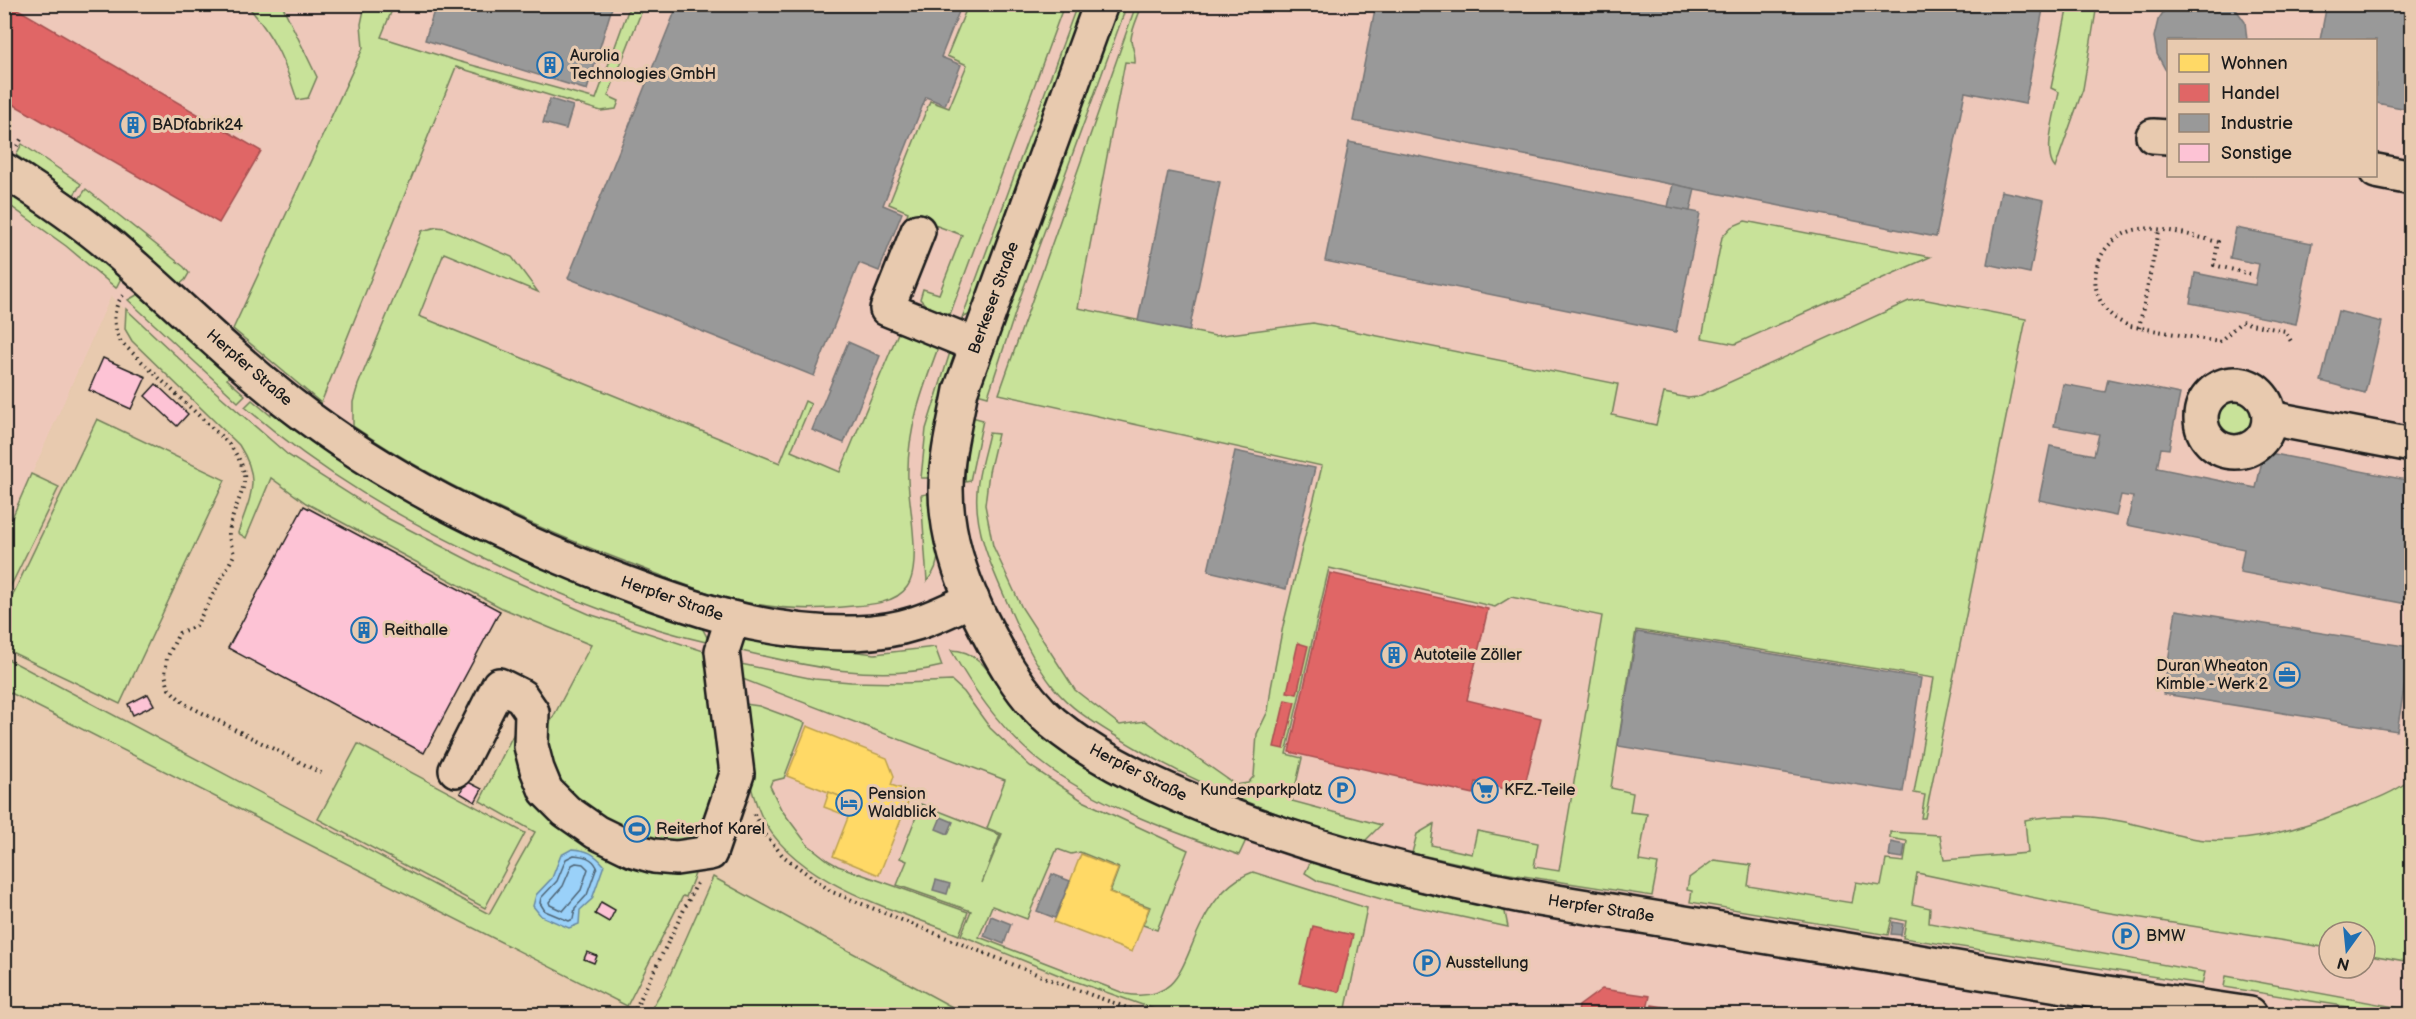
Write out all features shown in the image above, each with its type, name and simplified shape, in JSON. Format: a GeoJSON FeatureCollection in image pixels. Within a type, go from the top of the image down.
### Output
{"type":"FeatureCollection","features":[{"type":"Feature","properties":{"kind":"main road","name":"Berkeser Straße"},"geometry":{"type":"LineString","coordinates":[[972,599],[952,543],[946,487],[961,390],[1101,4]]}},
{"type":"Feature","properties":{"kind":"main road","name":"Herpfer Straße"},"geometry":{"type":"LineString","coordinates":[[4,170],[77,219],[142,273],[223,348],[290,404],[371,460],[463,513],[573,563],[684,605],[732,620],[790,630],[857,633],[892,630],[928,621],[972,599],[995,647],[1028,696],[1052,722],[1115,765],[1223,814],[1306,843],[1454,883],[2101,992],[2250,1014]]}},
{"type":"Feature","properties":{"kind":"main road"},"geometry":{"type":"LineString","coordinates":[[2377,171],[2412,178]]}},
{"type":"Feature","properties":{"kind":"main road"},"geometry":{"type":"LineString","coordinates":[[918,231],[887,309],[976,345]]}},
{"type":"Feature","properties":{"kind":"main road"},"geometry":{"type":"LineString","coordinates":[[2269,418],[2412,445]]}},
{"type":"Feature","properties":{"kind":"main road"},"geometry":{"type":"LineString","coordinates":[[456,770],[499,685],[521,696],[532,712],[531,746],[537,769],[546,791],[566,811],[596,832],[633,850],[654,856],[676,858],[710,853],[737,774],[722,651],[732,620]]}},
{"type":"Feature","properties":{"kind":"path"},"geometry":{"type":"LineString","coordinates":[[2250,274],[2214,265],[2218,242],[2159,231],[2133,230],[2118,237],[2099,257],[2094,282],[2105,306],[2121,323],[2219,342],[2241,322],[2285,331],[2292,343]]}},
{"type":"Feature","properties":{"kind":"path"},"geometry":{"type":"LineString","coordinates":[[2139,328],[2159,231]]}},
{"type":"Feature","properties":{"kind":"path"},"geometry":{"type":"LineString","coordinates":[[142,273],[118,302],[114,321],[115,333],[121,342],[228,443],[237,455],[245,477],[243,491],[229,534],[234,555],[196,626],[179,633],[173,645],[167,658],[165,674],[169,689],[185,704],[323,774]]}},
{"type":"Feature","properties":{"kind":"path"},"geometry":{"type":"LineString","coordinates":[[737,774],[764,833],[783,856],[832,892],[1064,985],[1144,1014]]}},
{"type":"Feature","properties":{"kind":"path"},"geometry":{"type":"LineString","coordinates":[[633,1014],[677,927],[710,853]]}},
{"type":"Feature","properties":{"kind":"shaded area"},"geometry":{"type":"Polygon","coordinates":[[[5,5],[2411,5],[2411,1014],[1168,1014],[1066,978],[832,884],[800,863],[773,834],[761,815],[712,654],[589,614],[478,565],[387,518],[288,455],[111,296],[5,534],[5,5]]]}},
{"type":"Feature","properties":{"kind":"green space"},"geometry":{"type":"Polygon","coordinates":[[[247,5],[282,5],[317,77],[308,98],[297,100],[278,50],[247,5]]]}},
{"type":"Feature","properties":{"kind":"green space"},"geometry":{"type":"Polygon","coordinates":[[[365,5],[394,5],[381,37],[457,61],[596,99],[630,5],[644,5],[608,96],[619,101],[616,109],[601,111],[456,67],[321,403],[233,329],[363,48],[361,24],[365,5]]]}},
{"type":"Feature","properties":{"kind":"green space"},"geometry":{"type":"Polygon","coordinates":[[[968,5],[1064,5],[948,320],[931,311],[920,299],[923,289],[939,294],[962,235],[907,215],[908,212],[889,204],[930,101],[949,108],[967,65],[947,56],[968,5]]]}},
{"type":"Feature","properties":{"kind":"green space"},"geometry":{"type":"Polygon","coordinates":[[[1077,5],[1087,5],[975,312],[962,318],[1077,5]]]}},
{"type":"Feature","properties":{"kind":"green space"},"geometry":{"type":"Polygon","coordinates":[[[1116,5],[1127,5],[1021,295],[988,396],[977,393],[1116,5]]]}},
{"type":"Feature","properties":{"kind":"green space"},"geometry":{"type":"Polygon","coordinates":[[[1136,5],[1142,5],[1131,39],[1135,63],[1125,62],[1078,308],[1215,336],[1313,323],[1618,384],[1612,415],[1656,425],[1664,393],[1688,398],[1697,397],[1909,301],[1922,299],[2026,319],[1925,818],[1921,818],[1925,795],[1914,793],[1934,678],[1636,630],[1611,788],[1633,793],[1630,812],[1647,814],[1639,861],[1658,864],[1652,896],[1504,873],[1412,853],[1417,834],[1434,824],[1431,845],[1472,854],[1477,831],[1538,843],[1534,867],[1559,871],[1602,616],[1511,597],[1495,607],[1329,568],[1286,754],[1302,758],[1292,801],[1381,825],[1365,841],[1268,810],[1204,784],[1114,735],[1082,714],[1060,695],[1039,667],[1021,634],[995,574],[981,533],[977,491],[989,433],[998,434],[989,472],[985,505],[993,546],[1022,608],[1075,690],[1120,725],[1145,721],[1236,785],[1248,783],[1254,776],[1257,734],[1268,711],[1283,626],[1322,466],[999,394],[1136,5]]]}},
{"type":"Feature","properties":{"kind":"green space"},"geometry":{"type":"Polygon","coordinates":[[[2068,5],[2097,5],[2083,89],[2055,168],[2051,161],[2050,143],[2059,92],[2051,88],[2068,5]]]}},
{"type":"Feature","properties":{"kind":"green space"},"geometry":{"type":"Polygon","coordinates":[[[22,144],[81,184],[74,195],[16,155],[22,144]]]}},
{"type":"Feature","properties":{"kind":"green space"},"geometry":{"type":"Polygon","coordinates":[[[5,184],[124,272],[116,288],[66,246],[5,202],[5,184]]]}},
{"type":"Feature","properties":{"kind":"green space"},"geometry":{"type":"Polygon","coordinates":[[[86,189],[184,267],[189,273],[185,280],[180,284],[123,232],[79,199],[86,189]]]}},
{"type":"Feature","properties":{"kind":"green space"},"geometry":{"type":"Polygon","coordinates":[[[1745,221],[1930,257],[1735,344],[1702,338],[1722,237],[1731,227],[1745,221]]]}},
{"type":"Feature","properties":{"kind":"green space"},"geometry":{"type":"Polygon","coordinates":[[[437,227],[445,228],[512,257],[538,292],[444,253],[419,316],[780,463],[805,401],[811,404],[791,451],[840,472],[901,326],[941,340],[917,408],[910,444],[908,480],[914,536],[914,566],[907,587],[896,597],[882,602],[821,608],[774,607],[715,595],[593,549],[487,503],[418,467],[353,426],[353,402],[358,385],[419,238],[422,231],[437,227]]]}},
{"type":"Feature","properties":{"kind":"green space"},"geometry":{"type":"Polygon","coordinates":[[[144,291],[233,370],[227,379],[245,395],[238,402],[128,300],[144,291]]]}},
{"type":"Feature","properties":{"kind":"green space"},"geometry":{"type":"Polygon","coordinates":[[[126,309],[202,380],[288,455],[387,518],[478,565],[589,614],[713,654],[727,771],[710,835],[686,897],[683,896],[627,1006],[5,690],[4,657],[489,914],[535,832],[480,801],[515,731],[540,742],[591,645],[502,608],[306,503],[271,478],[246,538],[238,533],[252,489],[252,479],[246,458],[239,445],[132,341],[125,329],[126,309]]]}},
{"type":"Feature","properties":{"kind":"green space"},"geometry":{"type":"Polygon","coordinates":[[[952,346],[959,360],[931,478],[921,478],[926,429],[952,346]]]}},
{"type":"Feature","properties":{"kind":"green space"},"geometry":{"type":"Polygon","coordinates":[[[2230,394],[2240,394],[2252,401],[2259,413],[2259,423],[2252,435],[2240,442],[2230,442],[2215,431],[2211,423],[2211,413],[2222,398],[2230,394]]]}},
{"type":"Feature","properties":{"kind":"green space"},"geometry":{"type":"Polygon","coordinates":[[[252,400],[270,415],[276,408],[699,622],[710,643],[626,619],[572,598],[518,575],[425,529],[363,493],[303,453],[245,407],[252,400]]]}},
{"type":"Feature","properties":{"kind":"green space"},"geometry":{"type":"Polygon","coordinates":[[[972,417],[983,420],[970,481],[965,482],[966,453],[972,417]]]}},
{"type":"Feature","properties":{"kind":"green space"},"geometry":{"type":"Polygon","coordinates":[[[97,419],[225,480],[120,704],[5,649],[5,611],[97,419]]]}},
{"type":"Feature","properties":{"kind":"green space"},"geometry":{"type":"Polygon","coordinates":[[[31,474],[59,487],[5,598],[5,534],[31,474]]]}},
{"type":"Feature","properties":{"kind":"green space"},"geometry":{"type":"Polygon","coordinates":[[[932,493],[939,551],[933,572],[927,581],[921,495],[932,493]]]}},
{"type":"Feature","properties":{"kind":"green space"},"geometry":{"type":"Polygon","coordinates":[[[750,634],[790,644],[875,654],[935,647],[942,666],[891,673],[813,666],[737,650],[750,634]]]}},
{"type":"Feature","properties":{"kind":"green space"},"geometry":{"type":"Polygon","coordinates":[[[951,650],[970,655],[985,666],[1033,727],[1064,753],[1088,769],[1140,796],[1247,838],[1239,855],[1135,816],[1062,777],[1014,738],[980,696],[951,650]]]}},
{"type":"Feature","properties":{"kind":"green space"},"geometry":{"type":"Polygon","coordinates":[[[736,663],[814,679],[904,683],[952,681],[964,692],[990,728],[1030,766],[1083,801],[1188,850],[1157,930],[1143,925],[1150,907],[1110,892],[1119,868],[1080,852],[1071,854],[1057,849],[1027,919],[992,906],[979,937],[1126,994],[1144,995],[1158,992],[1169,986],[1184,965],[1202,923],[1217,899],[1237,880],[1253,872],[1367,908],[1345,1013],[1348,1014],[1168,1014],[1066,978],[961,935],[971,911],[897,885],[907,861],[900,858],[921,804],[1000,835],[982,883],[1002,834],[987,828],[1005,780],[740,678],[736,663]]]}},
{"type":"Feature","properties":{"kind":"green space"},"geometry":{"type":"Polygon","coordinates":[[[738,703],[759,706],[805,723],[784,778],[772,781],[770,786],[781,809],[807,844],[838,866],[968,912],[959,935],[848,891],[796,859],[776,839],[761,815],[751,788],[738,703]]]}},
{"type":"Feature","properties":{"kind":"green space"},"geometry":{"type":"Polygon","coordinates":[[[358,744],[525,833],[485,908],[318,819],[358,744]]]}},
{"type":"Feature","properties":{"kind":"green space"},"geometry":{"type":"Polygon","coordinates":[[[2411,779],[2411,962],[2377,956],[2377,920],[2317,920],[2317,946],[2098,911],[1917,873],[1912,904],[1930,908],[1929,923],[2205,972],[2202,984],[1903,938],[1906,921],[1892,918],[1888,935],[1690,902],[1692,891],[1687,890],[1689,878],[1714,860],[1751,865],[1748,886],[1852,903],[1856,882],[1881,886],[1886,860],[1904,862],[1907,841],[1890,838],[1890,832],[1940,835],[1944,860],[2028,853],[2025,820],[2049,817],[2096,817],[2131,823],[2194,839],[2240,839],[2292,829],[2369,802],[2404,785],[2411,779]]]}},
{"type":"Feature","properties":{"kind":"green space"},"geometry":{"type":"Polygon","coordinates":[[[1312,859],[1504,907],[1508,927],[1392,902],[1318,881],[1305,873],[1312,859]]]}},
{"type":"Feature","properties":{"kind":"green space"},"geometry":{"type":"Polygon","coordinates":[[[713,877],[965,1014],[648,1014],[665,986],[713,877]]]}},
{"type":"Feature","properties":{"kind":"green space"},"geometry":{"type":"Polygon","coordinates":[[[2226,976],[2411,1010],[2411,1014],[2393,1014],[2224,987],[2226,976]]]}},
{"type":"Feature","properties":{"kind":"water"},"geometry":{"type":"Polygon","coordinates":[[[572,849],[590,853],[604,865],[592,899],[580,910],[579,924],[569,928],[541,916],[533,906],[536,895],[552,878],[561,855],[572,849]]]}},
{"type":"Feature","properties":{"kind":"building: Wohnen"},"geometry":{"type":"Polygon","coordinates":[[[807,726],[887,758],[894,776],[891,785],[912,792],[879,875],[833,856],[854,802],[787,776],[807,726]]]}},
{"type":"Feature","properties":{"kind":"building: Wohnen"},"geometry":{"type":"Polygon","coordinates":[[[829,792],[854,802],[848,816],[824,807],[829,792]]]}},
{"type":"Feature","properties":{"kind":"building: Wohnen"},"geometry":{"type":"Polygon","coordinates":[[[1081,854],[1118,869],[1109,892],[1149,908],[1132,952],[1054,922],[1081,854]]]}},
{"type":"Feature","properties":{"kind":"building: Handel","name":"BADfabrik24"},"geometry":{"type":"Polygon","coordinates":[[[4,4],[9,4],[261,151],[219,223],[4,99],[4,4]]]}},
{"type":"Feature","properties":{"kind":"building: Handel","name":"Autoteile Zöller"},"geometry":{"type":"Polygon","coordinates":[[[1330,573],[1488,609],[1467,700],[1541,718],[1523,793],[1476,782],[1474,794],[1289,752],[1330,573]]]}},
{"type":"Feature","properties":{"kind":"building: Handel"},"geometry":{"type":"Polygon","coordinates":[[[1298,643],[1308,646],[1297,694],[1287,692],[1298,643]]]}},
{"type":"Feature","properties":{"kind":"building: Handel"},"geometry":{"type":"Polygon","coordinates":[[[1285,700],[1295,702],[1284,749],[1274,747],[1285,700]]]}},
{"type":"Feature","properties":{"kind":"building: Handel"},"geometry":{"type":"Polygon","coordinates":[[[1313,926],[1353,935],[1339,992],[1299,983],[1313,926]]]}},
{"type":"Feature","properties":{"kind":"building: Handel"},"geometry":{"type":"Polygon","coordinates":[[[1602,989],[1650,996],[1646,1014],[1578,1014],[1579,1006],[1602,989]]]}},
{"type":"Feature","properties":{"kind":"building: Handel"},"geometry":{"type":"Polygon","coordinates":[[[1652,1005],[1671,1008],[1670,1014],[1651,1014],[1652,1005]]]}},
{"type":"Feature","properties":{"kind":"building: Industrie","name":"Aurolia Technologies GmbH"},"geometry":{"type":"Polygon","coordinates":[[[436,4],[613,4],[587,90],[425,40],[436,4]]]}},
{"type":"Feature","properties":{"kind":"building: Industrie"},"geometry":{"type":"Polygon","coordinates":[[[678,4],[962,4],[941,57],[961,65],[945,105],[926,97],[883,205],[902,213],[879,271],[859,263],[814,376],[568,278],[678,4]]]}},
{"type":"Feature","properties":{"kind":"building: Industrie"},"geometry":{"type":"Polygon","coordinates":[[[1376,4],[2044,4],[2025,104],[1965,92],[1936,237],[1353,121],[1376,4]]]}},
{"type":"Feature","properties":{"kind":"building: Industrie"},"geometry":{"type":"Polygon","coordinates":[[[2232,4],[2245,22],[2247,39],[2167,39],[2167,71],[2157,54],[2154,37],[2158,20],[2168,5],[2232,4]]]}},
{"type":"Feature","properties":{"kind":"building: Industrie"},"geometry":{"type":"Polygon","coordinates":[[[2327,4],[2412,4],[2412,110],[2377,103],[2377,39],[2320,39],[2327,4]]]}},
{"type":"Feature","properties":{"kind":"building: Industrie"},"geometry":{"type":"Polygon","coordinates":[[[550,99],[573,106],[566,129],[543,123],[550,99]]]}},
{"type":"Feature","properties":{"kind":"building: Industrie"},"geometry":{"type":"Polygon","coordinates":[[[1349,142],[1700,213],[1676,332],[1325,261],[1349,142]]]}},
{"type":"Feature","properties":{"kind":"building: Industrie"},"geometry":{"type":"Polygon","coordinates":[[[1168,172],[1220,182],[1189,331],[1138,321],[1168,172]]]}},
{"type":"Feature","properties":{"kind":"building: Industrie"},"geometry":{"type":"Polygon","coordinates":[[[1673,184],[1695,189],[1690,211],[1668,207],[1673,184]]]}},
{"type":"Feature","properties":{"kind":"building: Industrie"},"geometry":{"type":"Polygon","coordinates":[[[2001,191],[2044,200],[2030,273],[1987,264],[2001,191]]]}},
{"type":"Feature","properties":{"kind":"building: Industrie"},"geometry":{"type":"Polygon","coordinates":[[[2236,228],[2312,243],[2296,324],[2190,303],[2195,273],[2255,285],[2259,264],[2230,258],[2236,228]]]}},
{"type":"Feature","properties":{"kind":"building: Industrie"},"geometry":{"type":"Polygon","coordinates":[[[2338,311],[2382,322],[2365,393],[2321,381],[2338,311]]]}},
{"type":"Feature","properties":{"kind":"building: Industrie"},"geometry":{"type":"Polygon","coordinates":[[[848,342],[880,356],[844,443],[812,430],[848,342]]]}},
{"type":"Feature","properties":{"kind":"building: Industrie"},"geometry":{"type":"Polygon","coordinates":[[[2108,379],[2180,394],[2169,449],[2161,448],[2157,468],[2256,488],[2264,452],[2412,481],[2412,605],[2240,572],[2244,549],[2127,525],[2133,497],[2121,495],[2116,516],[2039,500],[2050,446],[2094,455],[2099,434],[2054,426],[2063,384],[2105,392],[2108,379]]]}},
{"type":"Feature","properties":{"kind":"building: Industrie"},"geometry":{"type":"Polygon","coordinates":[[[1235,451],[1315,468],[1286,589],[1208,571],[1235,451]]]}},
{"type":"Feature","properties":{"kind":"building: Industrie"},"geometry":{"type":"Polygon","coordinates":[[[2176,610],[2411,647],[2397,731],[2163,694],[2176,610]]]}},
{"type":"Feature","properties":{"kind":"building: Industrie"},"geometry":{"type":"Polygon","coordinates":[[[1637,632],[1921,678],[1903,792],[1618,746],[1637,632]]]}},
{"type":"Feature","properties":{"kind":"building: Industrie"},"geometry":{"type":"Polygon","coordinates":[[[941,817],[953,822],[948,834],[936,829],[941,817]]]}},
{"type":"Feature","properties":{"kind":"building: Industrie"},"geometry":{"type":"Polygon","coordinates":[[[1891,842],[1905,845],[1903,858],[1889,856],[1891,842]]]}},
{"type":"Feature","properties":{"kind":"building: Industrie"},"geometry":{"type":"Polygon","coordinates":[[[1052,874],[1070,881],[1055,918],[1037,911],[1052,874]]]}},
{"type":"Feature","properties":{"kind":"building: Industrie"},"geometry":{"type":"Polygon","coordinates":[[[936,880],[950,884],[947,894],[933,890],[936,880]]]}},
{"type":"Feature","properties":{"kind":"building: Industrie"},"geometry":{"type":"Polygon","coordinates":[[[991,916],[1011,924],[1004,944],[984,936],[991,916]]]}},
{"type":"Feature","properties":{"kind":"building: Industrie"},"geometry":{"type":"Polygon","coordinates":[[[1893,922],[1903,924],[1901,935],[1891,934],[1893,922]]]}},
{"type":"Feature","properties":{"kind":"building: Sonstige"},"geometry":{"type":"Polygon","coordinates":[[[103,358],[146,377],[131,409],[89,390],[103,358]]]}},
{"type":"Feature","properties":{"kind":"building: Sonstige"},"geometry":{"type":"Polygon","coordinates":[[[156,384],[188,414],[177,426],[145,396],[156,384]]]}},
{"type":"Feature","properties":{"kind":"building: Sonstige","name":"Reithalle"},"geometry":{"type":"Polygon","coordinates":[[[304,506],[500,611],[424,753],[228,648],[304,506]]]}},
{"type":"Feature","properties":{"kind":"building: Sonstige"},"geometry":{"type":"Polygon","coordinates":[[[148,694],[154,705],[133,715],[128,704],[148,694]]]}},
{"type":"Feature","properties":{"kind":"building: Sonstige"},"geometry":{"type":"Polygon","coordinates":[[[466,781],[482,789],[475,802],[460,793],[466,781]]]}},
{"type":"Feature","properties":{"kind":"building: Sonstige"},"geometry":{"type":"Polygon","coordinates":[[[601,902],[615,910],[609,922],[595,914],[601,902]]]}},
{"type":"Feature","properties":{"kind":"building: Sonstige"},"geometry":{"type":"Polygon","coordinates":[[[587,952],[597,956],[594,963],[584,959],[587,952]]]}},
{"type":"Feature","properties":{"kind":"place","name":"Aurolia Technologies GmbH"},"geometry":{"type":"Point","coordinates":[550,65]}},
{"type":"Feature","properties":{"kind":"place","name":"BADfabrik24"},"geometry":{"type":"Point","coordinates":[133,125]}},
{"type":"Feature","properties":{"kind":"place","name":"Reithalle"},"geometry":{"type":"Point","coordinates":[364,630]}},
{"type":"Feature","properties":{"kind":"place","name":"Autoteile Zöller"},"geometry":{"type":"Point","coordinates":[1394,655]}},
{"type":"Feature","properties":{"kind":"place","name":"Duran Wheaton Kimble - Werk 2"},"geometry":{"type":"Point","coordinates":[2287,675]}},
{"type":"Feature","properties":{"kind":"place","name":"Kundenparkplatz"},"geometry":{"type":"Point","coordinates":[1342,790]}},
{"type":"Feature","properties":{"kind":"place","name":"KFZ.-Teile"},"geometry":{"type":"Point","coordinates":[1485,790]}},
{"type":"Feature","properties":{"kind":"place","name":"Pension Waldblick"},"geometry":{"type":"Point","coordinates":[849,803]}},
{"type":"Feature","properties":{"kind":"place","name":"Reiterhof Karel"},"geometry":{"type":"Point","coordinates":[637,829]}},
{"type":"Feature","properties":{"kind":"place","name":"BMW"},"geometry":{"type":"Point","coordinates":[2126,936]}},
{"type":"Feature","properties":{"kind":"place","name":"Ausstellung"},"geometry":{"type":"Point","coordinates":[1427,963]}}]}
